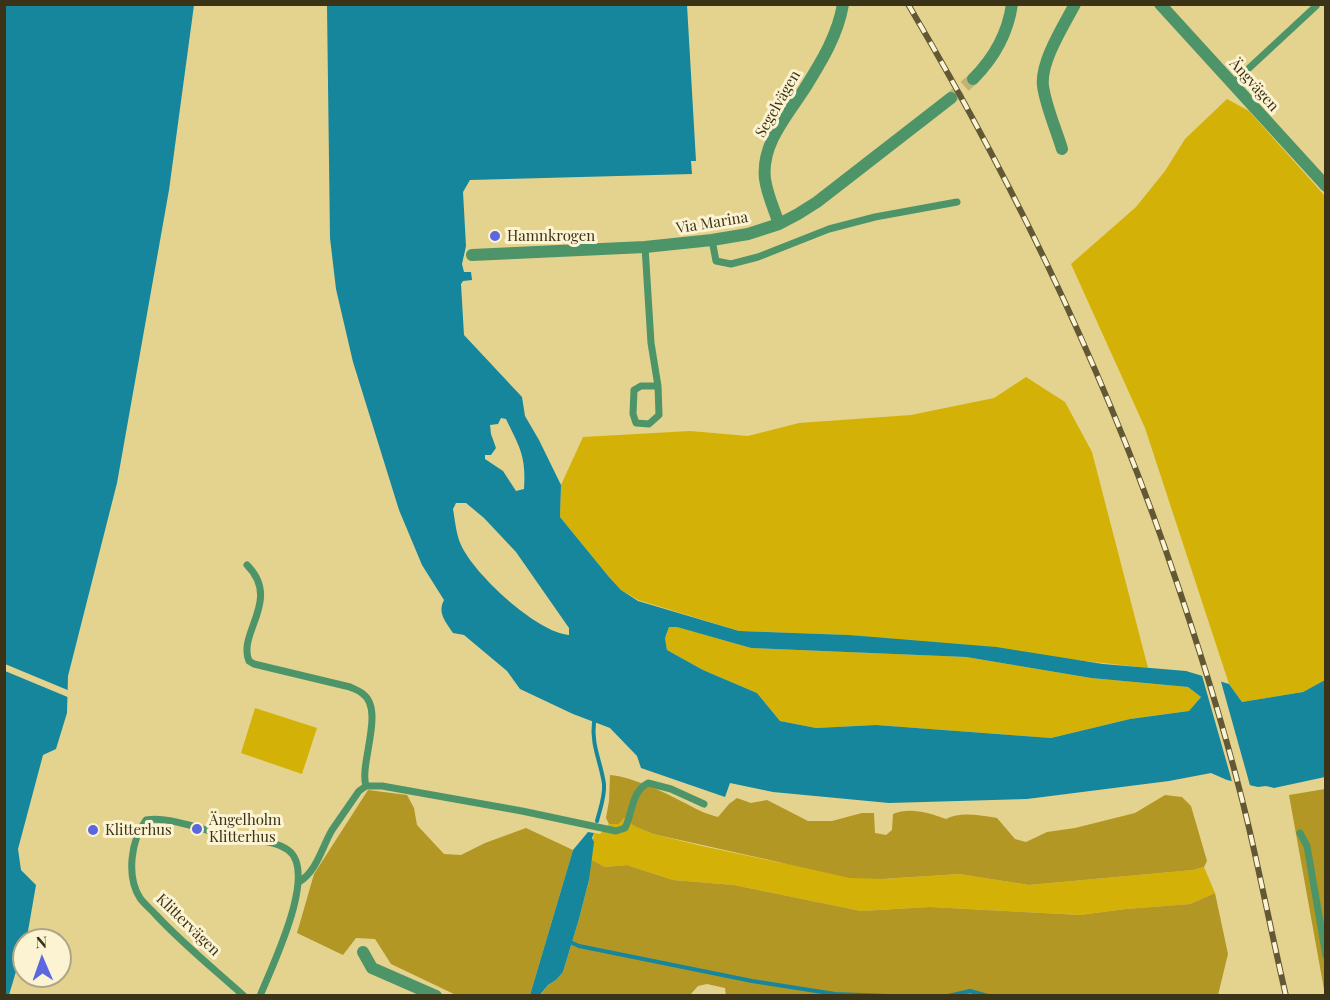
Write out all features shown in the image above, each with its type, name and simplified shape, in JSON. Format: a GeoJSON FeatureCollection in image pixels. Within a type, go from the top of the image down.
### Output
{"type":"FeatureCollection","features":[{"type":"Feature","properties":{"kind":"street","name":"Segelvägen"},"geometry":{"type":"LineString","coordinates":[[779,224],[765,178],[766,158],[772,139],[830,45],[843,4]]}},
{"type":"Feature","properties":{"kind":"street"},"geometry":{"type":"LineString","coordinates":[[973,79],[985,67],[997,48],[1010,20],[1012,4]]}},
{"type":"Feature","properties":{"kind":"street"},"geometry":{"type":"LineString","coordinates":[[1062,149],[1043,86],[1043,74],[1052,48],[1075,4]]}},
{"type":"Feature","properties":{"kind":"street","name":"Ängvägen"},"geometry":{"type":"LineString","coordinates":[[1160,4],[1326,186]]}},
{"type":"Feature","properties":{"kind":"street","name":"Via Marina"},"geometry":{"type":"LineString","coordinates":[[472,255],[645,247],[748,234],[779,224],[817,202],[951,98]]}},
{"type":"Feature","properties":{"kind":"street"},"geometry":{"type":"LineString","coordinates":[[363,952],[372,968],[436,996]]}},
{"type":"Feature","properties":{"kind":"lane"},"geometry":{"type":"LineString","coordinates":[[1233,83],[1316,6]]}},
{"type":"Feature","properties":{"kind":"lane"},"geometry":{"type":"LineString","coordinates":[[712,240],[716,261],[731,264],[758,257],[829,229],[875,217],[957,202]]}},
{"type":"Feature","properties":{"kind":"lane"},"geometry":{"type":"LineString","coordinates":[[645,247],[651,343],[658,386],[659,415],[649,424],[636,423],[633,414],[634,390],[640,386],[658,386]]}},
{"type":"Feature","properties":{"kind":"lane"},"geometry":{"type":"LineString","coordinates":[[247,565],[257,579],[261,599],[246,650],[249,660],[254,664],[350,687],[369,700],[371,721],[365,772],[366,786]]}},
{"type":"Feature","properties":{"kind":"lane"},"geometry":{"type":"LineString","coordinates":[[260,996],[295,906],[299,882],[304,879],[318,859],[331,832],[359,791],[366,786],[382,786],[522,811],[616,831],[625,828],[639,788],[648,783],[671,789],[704,804]]}},
{"type":"Feature","properties":{"kind":"lane","name":"Klittervägen"},"geometry":{"type":"LineString","coordinates":[[244,996],[170,930],[140,898],[133,882],[131,865],[139,830],[146,820],[158,819],[247,842],[262,841],[276,844],[290,851],[296,861],[299,882]]}},
{"type":"Feature","properties":{"kind":"lane"},"geometry":{"type":"LineString","coordinates":[[1300,833],[1307,846],[1326,956]]}},
{"type":"Feature","properties":{"kind":"shaded area"},"geometry":{"type":"Polygon","coordinates":[[[1227,99],[1249,111],[1325,196],[1325,680],[1303,692],[1242,702],[1229,684],[1145,428],[1071,264],[1136,207],[1165,171],[1185,139],[1227,99]]]}},
{"type":"Feature","properties":{"kind":"shaded area"},"geometry":{"type":"Polygon","coordinates":[[[1026,377],[1065,402],[1092,452],[1148,668],[849,635],[739,631],[638,600],[621,590],[560,517],[561,485],[583,437],[690,431],[748,436],[799,423],[911,415],[994,398],[1026,377]]]}},
{"type":"Feature","properties":{"kind":"shaded area"},"geometry":{"type":"Polygon","coordinates":[[[669,627],[678,627],[751,648],[966,657],[1091,678],[1188,687],[1201,697],[1189,711],[1130,719],[1051,738],[876,725],[816,728],[780,721],[757,693],[703,670],[667,650],[665,638],[669,627]]]}},
{"type":"Feature","properties":{"kind":"shaded area"},"geometry":{"type":"Polygon","coordinates":[[[255,708],[317,728],[302,774],[241,753],[255,708]]]}},
{"type":"Feature","properties":{"kind":"shaded area"},"geometry":{"type":"Polygon","coordinates":[[[610,775],[649,786],[702,812],[718,817],[737,798],[751,803],[767,800],[808,821],[832,821],[862,813],[874,813],[875,833],[886,835],[892,830],[893,814],[899,812],[920,812],[946,819],[958,815],[972,815],[997,818],[1015,839],[1026,842],[1047,832],[1075,828],[1135,813],[1165,795],[1182,797],[1191,806],[1207,861],[1204,867],[1193,870],[1029,885],[959,874],[883,879],[850,878],[653,834],[634,826],[624,818],[619,824],[609,824],[606,818],[610,775]]]}},
{"type":"Feature","properties":{"kind":"shaded area"},"geometry":{"type":"Polygon","coordinates":[[[1325,789],[1325,995],[1289,795],[1325,789]]]}},
{"type":"Feature","properties":{"kind":"shaded area"},"geometry":{"type":"Polygon","coordinates":[[[368,790],[407,795],[414,808],[417,825],[444,854],[461,855],[485,843],[526,828],[573,850],[530,995],[456,995],[391,964],[375,939],[356,938],[343,955],[297,933],[314,874],[368,790]]]}},
{"type":"Feature","properties":{"kind":"shaded area"},"geometry":{"type":"Polygon","coordinates":[[[624,818],[634,826],[653,834],[702,846],[777,862],[884,879],[959,874],[1029,885],[1193,870],[1204,867],[1215,893],[1190,904],[1080,915],[930,907],[861,911],[734,885],[673,880],[627,865],[605,867],[590,859],[594,833],[600,834],[609,824],[619,824],[624,818]]]}},
{"type":"Feature","properties":{"kind":"shaded area"},"geometry":{"type":"Polygon","coordinates":[[[590,859],[605,867],[627,865],[673,880],[734,885],[861,911],[930,907],[1080,915],[1190,904],[1215,893],[1228,954],[1218,995],[726,996],[725,988],[707,984],[698,986],[690,995],[540,996],[548,985],[563,972],[589,880],[590,859]]]}},
{"type":"Feature","properties":{"kind":"water"},"geometry":{"type":"Polygon","coordinates":[[[5,5],[194,5],[169,190],[117,483],[68,676],[67,713],[56,749],[43,755],[18,849],[21,870],[36,885],[29,928],[12,928],[12,985],[9,995],[5,996],[5,5]]]}},
{"type":"Feature","properties":{"kind":"water"},"geometry":{"type":"Polygon","coordinates":[[[327,5],[687,5],[696,161],[691,161],[692,174],[470,180],[463,192],[466,246],[462,264],[464,272],[471,272],[472,280],[463,281],[461,284],[464,335],[522,397],[525,416],[561,485],[560,517],[609,577],[621,590],[638,601],[739,631],[849,635],[996,647],[1103,664],[1186,671],[1229,684],[1242,702],[1303,692],[1325,680],[1325,777],[1274,788],[1227,780],[1211,773],[1169,781],[1027,799],[889,803],[773,792],[730,783],[725,797],[641,768],[637,756],[610,728],[573,714],[520,689],[507,671],[464,635],[453,633],[445,621],[441,609],[444,600],[422,565],[399,510],[353,362],[336,289],[330,238],[327,5]],[[501,418],[498,424],[490,425],[496,448],[491,455],[485,455],[485,459],[503,471],[516,491],[524,489],[521,452],[506,419],[501,418]],[[456,503],[453,509],[461,545],[479,571],[524,613],[540,624],[569,635],[569,628],[516,552],[484,518],[466,503],[456,503]],[[669,627],[665,638],[667,650],[703,670],[757,693],[780,721],[816,728],[876,725],[1051,738],[1130,719],[1189,711],[1201,697],[1188,687],[1091,678],[966,657],[751,648],[677,627],[669,627]]]}},
{"type":"Feature","properties":{"kind":"water"},"geometry":{"type":"Polygon","coordinates":[[[588,832],[594,833],[589,880],[563,972],[540,995],[530,995],[573,850],[588,832]]]}},
{"type":"Feature","properties":{"kind":"pier"},"geometry":{"type":"Polygon","coordinates":[[[5,664],[70,691],[70,698],[5,671],[5,664]]]}},
{"type":"Feature","properties":{"kind":"pier"},"geometry":{"type":"Polygon","coordinates":[[[1201,672],[1220,678],[1251,789],[1233,785],[1201,672]]]}},
{"type":"Feature","properties":{"kind":"waterway"},"geometry":{"type":"LineString","coordinates":[[594,722],[595,746],[604,784],[597,821]]}},
{"type":"Feature","properties":{"kind":"waterway"},"geometry":{"type":"LineString","coordinates":[[570,942],[579,946],[752,981],[835,994],[888,996]]}},
{"type":"Feature","properties":{"kind":"waterway"},"geometry":{"type":"LineString","coordinates":[[948,996],[970,991],[988,996]]}},
{"type":"Feature","properties":{"kind":"tunnel"},"geometry":{"type":"LineString","coordinates":[[951,98],[973,79]]}},
{"type":"Feature","properties":{"kind":"railway"},"geometry":{"type":"LineString","coordinates":[[908,4],[987,144],[1058,288],[1091,361],[1151,510],[1207,676],[1242,798],[1286,996]]}},
{"type":"Feature","properties":{"kind":"place","name":"Hamnkrogen"},"geometry":{"type":"Point","coordinates":[495,236]}},
{"type":"Feature","properties":{"kind":"place","name":"Ängelholm Klitterhus"},"geometry":{"type":"Point","coordinates":[197,829]}},
{"type":"Feature","properties":{"kind":"place","name":"Klitterhus"},"geometry":{"type":"Point","coordinates":[93,830]}}]}
